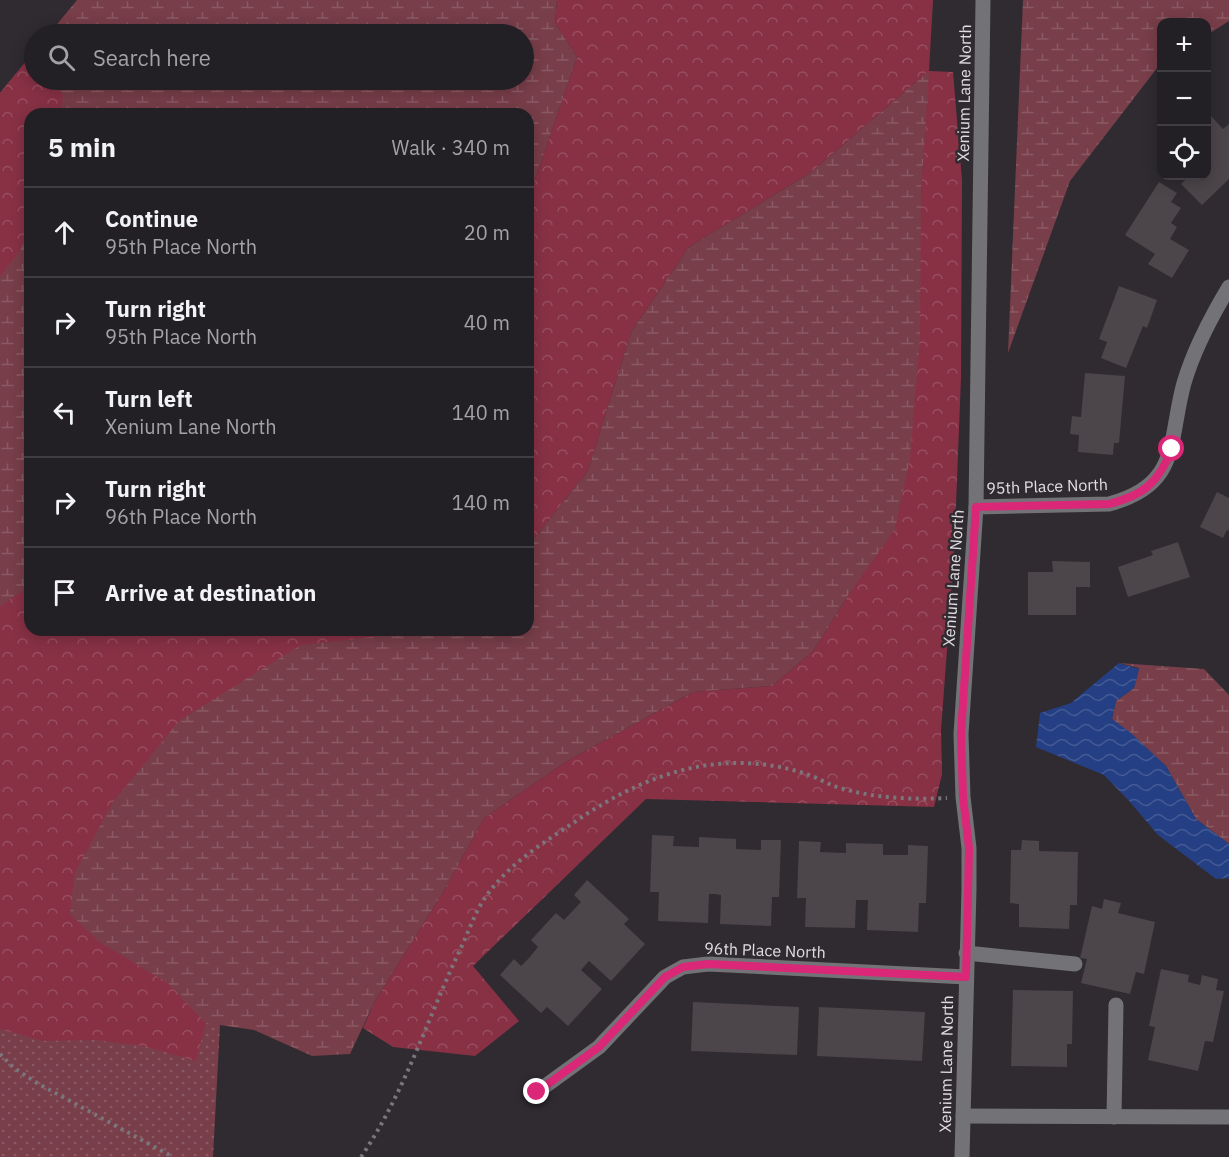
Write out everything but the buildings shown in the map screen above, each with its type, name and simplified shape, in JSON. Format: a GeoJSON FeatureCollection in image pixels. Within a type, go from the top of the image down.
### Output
{"type":"FeatureCollection","features":[{"type":"Feature","properties":{"kind":"street","name":"Xenium Lane North"},"geometry":{"type":"LineString","coordinates":[[962,1157],[969,848],[963,797],[961,734],[976,507],[983,0]]}},
{"type":"Feature","properties":{"kind":"street","name":"95th Place North"},"geometry":{"type":"LineString","coordinates":[[976,507],[1109,504],[1128,499],[1148,488],[1163,470],[1172,449],[1185,382],[1201,339],[1229,287]]}},
{"type":"Feature","properties":{"kind":"street"},"geometry":{"type":"LineString","coordinates":[[966,952],[1075,964]]}},
{"type":"Feature","properties":{"kind":"street","name":"96th Place North"},"geometry":{"type":"LineString","coordinates":[[537,1092],[599,1047],[665,977],[683,967],[708,964],[966,977]]}},
{"type":"Feature","properties":{"kind":"street"},"geometry":{"type":"LineString","coordinates":[[1114,1117],[1116,1005]]}},
{"type":"Feature","properties":{"kind":"street"},"geometry":{"type":"LineString","coordinates":[[963,1116],[1229,1117]]}},
{"type":"Feature","properties":{"kind":"path"},"geometry":{"type":"LineString","coordinates":[[361,1157],[392,1104],[486,895],[521,858],[611,798],[658,777],[703,765],[740,763],[777,766],[810,775],[833,785],[894,798],[963,797]]}},
{"type":"Feature","properties":{"kind":"path"},"geometry":{"type":"LineString","coordinates":[[0,1054],[14,1068],[37,1083],[173,1157]]}},
{"type":"Feature","properties":{"kind":"green space"},"geometry":{"type":"Polygon","coordinates":[[[77,0],[557,0],[555,23],[577,57],[534,182],[534,108],[62,108],[63,94],[59,90],[534,90],[534,24],[57,24],[77,0]]]}},
{"type":"Feature","properties":{"kind":"green space"},"geometry":{"type":"Polygon","coordinates":[[[557,0],[933,0],[929,71],[953,72],[962,180],[961,377],[954,556],[941,730],[942,774],[934,807],[646,799],[473,966],[519,1021],[475,1056],[393,1047],[363,1028],[375,1001],[442,894],[484,818],[567,761],[693,692],[772,686],[813,651],[851,591],[921,193],[928,72],[810,173],[689,247],[631,332],[588,471],[534,538],[534,182],[577,57],[555,23],[557,0]]]}},
{"type":"Feature","properties":{"kind":"green space"},"geometry":{"type":"Polygon","coordinates":[[[1023,0],[1229,0],[1229,21],[1211,32],[1211,18],[1157,18],[1157,68],[1070,181],[1008,353],[1023,0]]]}},
{"type":"Feature","properties":{"kind":"green space"},"geometry":{"type":"Polygon","coordinates":[[[24,64],[24,90],[269,90],[268,108],[24,108],[24,636],[241,636],[213,1157],[0,1157],[0,93],[24,64]]]}},
{"type":"Feature","properties":{"kind":"green space"},"geometry":{"type":"Polygon","coordinates":[[[24,64],[24,90],[59,90],[63,94],[62,108],[24,108],[24,242],[0,277],[0,93],[24,64]]]}},
{"type":"Feature","properties":{"kind":"green space"},"geometry":{"type":"Polygon","coordinates":[[[929,71],[921,193],[920,338],[910,458],[895,529],[851,591],[813,651],[772,686],[693,692],[567,761],[484,818],[442,894],[375,1001],[350,1054],[312,1056],[254,1030],[206,1023],[168,983],[98,941],[70,914],[75,872],[113,802],[179,721],[301,645],[382,636],[534,636],[534,538],[588,471],[631,332],[689,247],[810,173],[929,71]]]}},
{"type":"Feature","properties":{"kind":"green space"},"geometry":{"type":"Polygon","coordinates":[[[24,242],[24,590],[0,606],[0,277],[24,242]]]}},
{"type":"Feature","properties":{"kind":"green space"},"geometry":{"type":"Polygon","coordinates":[[[24,590],[24,636],[382,636],[98,941],[168,983],[206,1023],[196,1061],[143,1046],[96,1040],[43,1041],[0,1029],[0,606],[24,590]]]}},
{"type":"Feature","properties":{"kind":"green space"},"geometry":{"type":"Polygon","coordinates":[[[1119,663],[1204,669],[1229,695],[1229,844],[1196,819],[1166,766],[1112,719],[1116,701],[1134,688],[1139,668],[1119,663]]]}},
{"type":"Feature","properties":{"kind":"water"},"geometry":{"type":"Polygon","coordinates":[[[1119,663],[1139,669],[1134,688],[1116,701],[1112,719],[1131,733],[1166,766],[1196,819],[1229,844],[1229,878],[1216,879],[1158,835],[1104,775],[1036,747],[1040,713],[1071,703],[1119,663]]]}},
{"type":"Feature","properties":{"kind":"route"},"geometry":{"type":"LineString","coordinates":[[537,1092],[599,1047],[665,977],[683,967],[708,964],[966,977],[969,848],[963,797],[961,734],[976,507],[1109,504],[1128,499],[1148,488],[1163,470],[1172,449]]}}]}
